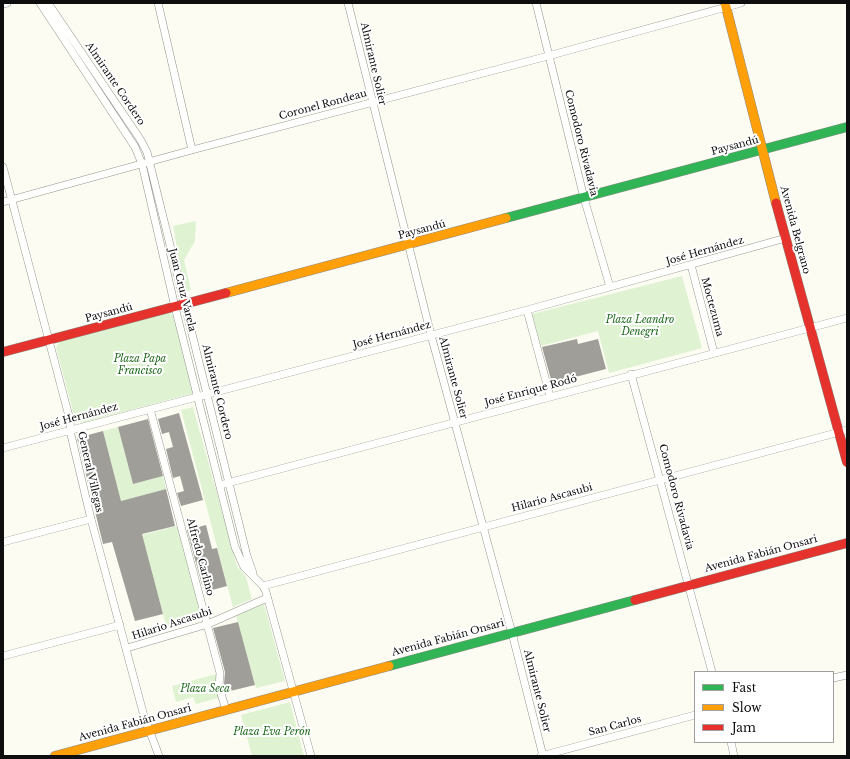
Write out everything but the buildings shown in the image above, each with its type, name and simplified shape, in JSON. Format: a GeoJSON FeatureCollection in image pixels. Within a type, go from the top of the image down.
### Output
{"type":"FeatureCollection","features":[{"type":"Feature","properties":{"kind":"street"},"geometry":{"type":"LineString","coordinates":[[3,4],[7,3]]}},
{"type":"Feature","properties":{"kind":"street","name":"Juan Cruz Varela"},"geometry":{"type":"LineString","coordinates":[[40,3],[135,147],[142,164],[175,307],[237,555],[244,567],[263,586],[267,598]]}},
{"type":"Feature","properties":{"kind":"street","name":"Almirante Cordero"},"geometry":{"type":"LineString","coordinates":[[48,3],[144,144],[150,161],[247,556],[255,577]]}},
{"type":"Feature","properties":{"kind":"street"},"geometry":{"type":"LineString","coordinates":[[158,3],[192,150]]}},
{"type":"Feature","properties":{"kind":"street","name":"Almirante Solier"},"geometry":{"type":"LineString","coordinates":[[348,3],[431,335],[512,632],[542,756]]}},
{"type":"Feature","properties":{"kind":"street","name":"Comodoro Rivadavia"},"geometry":{"type":"LineString","coordinates":[[536,3],[584,198],[610,286]]}},
{"type":"Feature","properties":{"kind":"street","name":"Coronel Rondeau"},"geometry":{"type":"LineString","coordinates":[[3,202],[150,161],[548,56],[726,5],[741,3]]}},
{"type":"Feature","properties":{"kind":"street","name":"Avenida Belgrano"},"geometry":{"type":"LineString","coordinates":[[726,5],[762,150],[810,328],[843,431],[847,462]]}},
{"type":"Feature","properties":{"kind":"street","name":"Paysandú"},"geometry":{"type":"LineString","coordinates":[[3,352],[847,127]]}},
{"type":"Feature","properties":{"kind":"street","name":"General Villegas"},"geometry":{"type":"LineString","coordinates":[[3,167],[70,420],[70,430],[91,519],[144,716],[159,756]]}},
{"type":"Feature","properties":{"kind":"street","name":"José Hernández"},"geometry":{"type":"LineString","coordinates":[[3,448],[527,310],[610,286],[691,266],[786,238]]}},
{"type":"Feature","properties":{"kind":"street","name":"Moctezuma"},"geometry":{"type":"LineString","coordinates":[[691,266],[714,353]]}},
{"type":"Feature","properties":{"kind":"street"},"geometry":{"type":"LineString","coordinates":[[527,310],[550,396]]}},
{"type":"Feature","properties":{"kind":"street","name":"José Enrique Rodó"},"geometry":{"type":"LineString","coordinates":[[220,485],[631,374],[847,318]]}},
{"type":"Feature","properties":{"kind":"street","name":"Comodoro Rivadavia"},"geometry":{"type":"LineString","coordinates":[[631,374],[661,479],[712,671]]}},
{"type":"Feature","properties":{"kind":"street","name":"Alfredo Carlino"},"geometry":{"type":"LineString","coordinates":[[150,409],[208,624],[220,673],[219,687],[226,710]]}},
{"type":"Feature","properties":{"kind":"street","name":"Hilario Ascasubi"},"geometry":{"type":"LineString","coordinates":[[263,586],[843,431]]}},
{"type":"Feature","properties":{"kind":"street"},"geometry":{"type":"LineString","coordinates":[[3,542],[91,519]]}},
{"type":"Feature","properties":{"kind":"street","name":"Avenida Fabián Onsari"},"geometry":{"type":"LineString","coordinates":[[55,756],[688,584],[847,543]]}},
{"type":"Feature","properties":{"kind":"street"},"geometry":{"type":"LineString","coordinates":[[267,598],[311,756]]}},
{"type":"Feature","properties":{"kind":"street","name":"Hilario Ascasubi"},"geometry":{"type":"LineString","coordinates":[[126,648],[208,624],[267,598]]}},
{"type":"Feature","properties":{"kind":"street","name":"Hilario Ascasubi"},"geometry":{"type":"LineString","coordinates":[[3,656],[120,625]]}},
{"type":"Feature","properties":{"kind":"street"},"geometry":{"type":"LineString","coordinates":[[834,678],[847,675]]}},
{"type":"Feature","properties":{"kind":"street","name":"San Carlos"},"geometry":{"type":"LineString","coordinates":[[542,756],[694,715]]}},
{"type":"Feature","properties":{"kind":"street"},"geometry":{"type":"LineString","coordinates":[[731,743],[734,756]]}},
{"type":"Feature","properties":{"kind":"green space"},"geometry":{"type":"Polygon","coordinates":[[[196,221],[195,241],[184,260],[191,290],[187,291],[184,288],[173,226],[196,221]]]}},
{"type":"Feature","properties":{"kind":"green space","name":"Plaza Leandro Denegri"},"geometry":{"type":"Polygon","coordinates":[[[682,276],[702,348],[609,373],[598,331],[541,346],[532,314],[682,276]]]}},
{"type":"Feature","properties":{"kind":"green space","name":"Plaza Papa Francisco"},"geometry":{"type":"Polygon","coordinates":[[[169,313],[175,317],[194,393],[81,423],[75,419],[56,348],[59,342],[169,313]]]}},
{"type":"Feature","properties":{"kind":"green space"},"geometry":{"type":"Polygon","coordinates":[[[193,407],[237,566],[246,577],[252,599],[233,607],[181,410],[193,407]]]}},
{"type":"Feature","properties":{"kind":"green space"},"geometry":{"type":"Polygon","coordinates":[[[118,427],[133,484],[163,476],[166,489],[121,501],[103,431],[118,427]]]}},
{"type":"Feature","properties":{"kind":"green space"},"geometry":{"type":"Polygon","coordinates":[[[181,525],[206,618],[167,629],[142,535],[181,525]]]}},
{"type":"Feature","properties":{"kind":"green space"},"geometry":{"type":"Polygon","coordinates":[[[264,604],[285,681],[256,688],[236,615],[264,604]]]}},
{"type":"Feature","properties":{"kind":"green space","name":"Plaza Seca"},"geometry":{"type":"Polygon","coordinates":[[[220,673],[222,697],[196,704],[193,697],[176,702],[172,686],[220,673]]]}},
{"type":"Feature","properties":{"kind":"green space","name":"Plaza Eva Perón"},"geometry":{"type":"Polygon","coordinates":[[[290,702],[304,756],[252,756],[241,715],[290,702]]]}},
{"type":"Feature","properties":{"kind":"traffic: fast"},"geometry":{"type":"LineString","coordinates":[[506,218],[847,127]]}},
{"type":"Feature","properties":{"kind":"traffic: fast"},"geometry":{"type":"LineString","coordinates":[[389,666],[635,600]]}},
{"type":"Feature","properties":{"kind":"traffic: slow"},"geometry":{"type":"LineString","coordinates":[[725,3],[776,203]]}},
{"type":"Feature","properties":{"kind":"traffic: slow"},"geometry":{"type":"LineString","coordinates":[[226,293],[506,218]]}},
{"type":"Feature","properties":{"kind":"traffic: slow"},"geometry":{"type":"LineString","coordinates":[[55,756],[389,666]]}},
{"type":"Feature","properties":{"kind":"traffic: jam"},"geometry":{"type":"LineString","coordinates":[[776,203],[847,462]]}},
{"type":"Feature","properties":{"kind":"traffic: jam"},"geometry":{"type":"LineString","coordinates":[[3,352],[226,293]]}},
{"type":"Feature","properties":{"kind":"traffic: jam"},"geometry":{"type":"LineString","coordinates":[[635,600],[847,543]]}}]}
